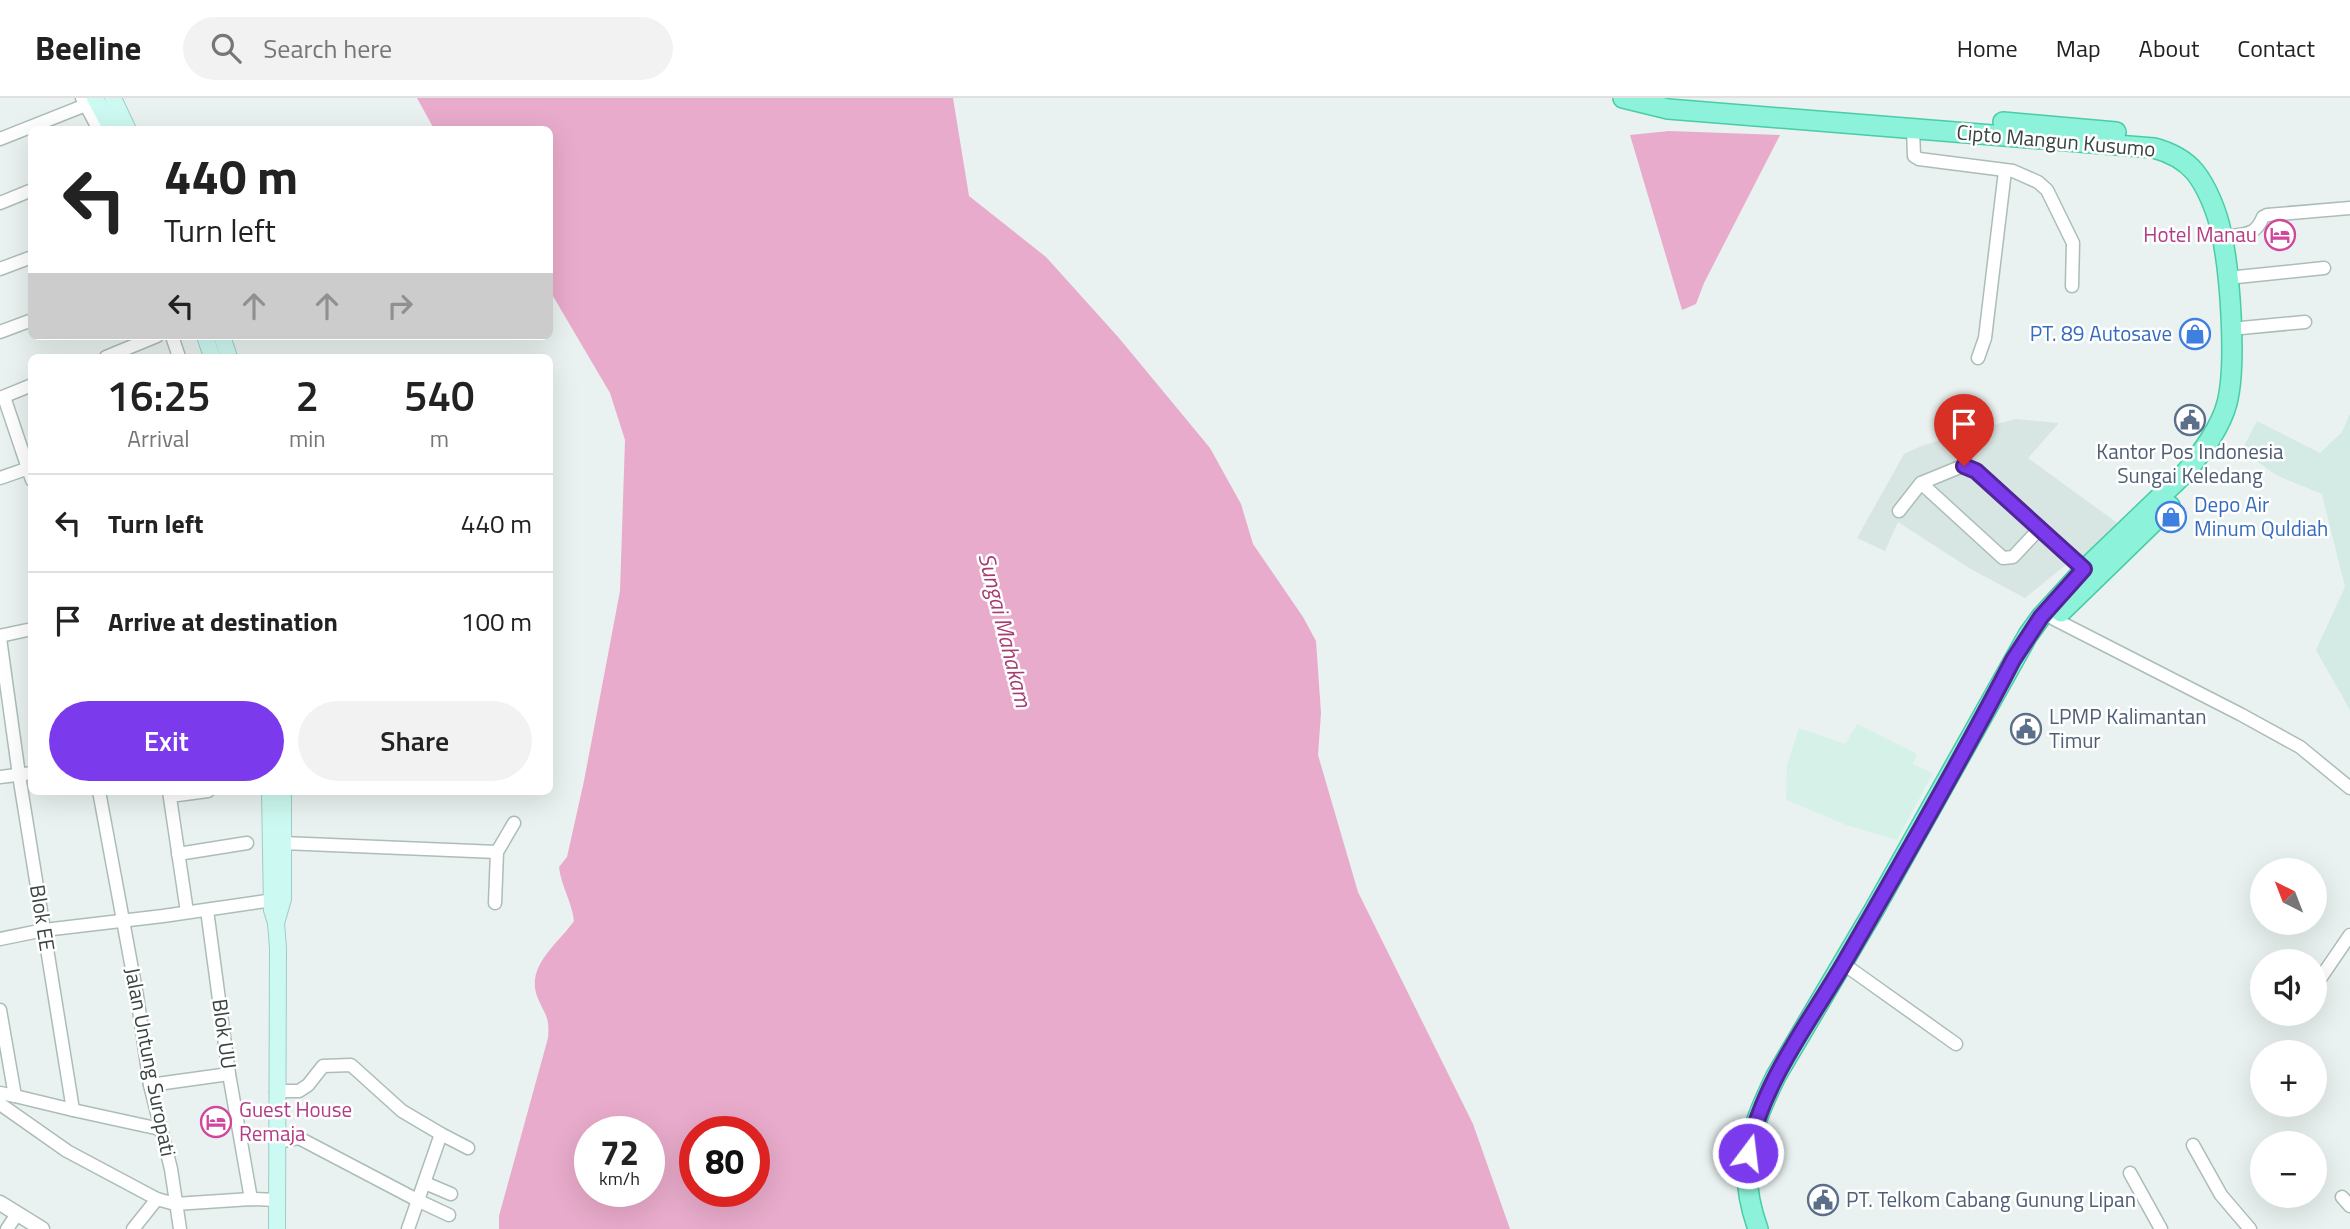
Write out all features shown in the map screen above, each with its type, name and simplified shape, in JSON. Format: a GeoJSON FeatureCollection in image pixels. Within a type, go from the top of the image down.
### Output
{"type":"FeatureCollection","features":[{"type":"Feature","properties":{"kind":"highway","name":"Cipto Mangun Kusumo"},"geometry":{"type":"LineString","coordinates":[[1623,98],[1668,109],[2166,151],[2195,172],[2216,214],[2225,259],[2231,337],[2231,384],[2227,404],[2200,454],[2186,472],[2090,575],[2054,619],[2027,659],[1898,878],[1776,1076],[1752,1130],[1746,1175],[1747,1193],[1758,1229]]}},
{"type":"Feature","properties":{"kind":"highway","name":"Cipto Mangun Kusumo"},"geometry":{"type":"LineString","coordinates":[[1674,98],[1819,113],[2047,125],[2153,138],[2183,149],[2202,168],[2219,195],[2231,236],[2237,278],[2241,328],[2237,406],[2217,450],[2194,482],[2041,617],[2028,635],[1852,970],[1789,1078],[1764,1134],[1759,1176],[1771,1229]]}},
{"type":"Feature","properties":{"kind":"main road"},"geometry":{"type":"LineString","coordinates":[[113,98],[126,126]]}},
{"type":"Feature","properties":{"kind":"main road"},"geometry":{"type":"LineString","coordinates":[[90,101],[109,126]]}},
{"type":"Feature","properties":{"kind":"main road"},"geometry":{"type":"LineString","coordinates":[[270,795],[277,899]]}},
{"type":"Feature","properties":{"kind":"main road"},"geometry":{"type":"LineString","coordinates":[[276,1229],[276,923],[272,910],[277,899],[283,843],[283,795]]}},
{"type":"Feature","properties":{"kind":"street"},"geometry":{"type":"LineString","coordinates":[[31,126],[90,101],[98,126]]}},
{"type":"Feature","properties":{"kind":"street"},"geometry":{"type":"LineString","coordinates":[[0,139],[28,127]]}},
{"type":"Feature","properties":{"kind":"street"},"geometry":{"type":"LineString","coordinates":[[1913,129],[1914,156],[1919,159],[2005,171],[2025,176],[2047,190],[2073,243],[2072,286]]}},
{"type":"Feature","properties":{"kind":"street"},"geometry":{"type":"LineString","coordinates":[[1978,358],[1985,338],[2005,171]]}},
{"type":"Feature","properties":{"kind":"street"},"geometry":{"type":"LineString","coordinates":[[0,203],[28,192]]}},
{"type":"Feature","properties":{"kind":"street"},"geometry":{"type":"LineString","coordinates":[[2231,236],[2252,233],[2267,215],[2350,208]]}},
{"type":"Feature","properties":{"kind":"street"},"geometry":{"type":"LineString","coordinates":[[0,269],[28,258]]}},
{"type":"Feature","properties":{"kind":"street"},"geometry":{"type":"LineString","coordinates":[[2237,278],[2324,268]]}},
{"type":"Feature","properties":{"kind":"street"},"geometry":{"type":"LineString","coordinates":[[0,332],[28,322]]}},
{"type":"Feature","properties":{"kind":"street"},"geometry":{"type":"LineString","coordinates":[[2241,328],[2305,322]]}},
{"type":"Feature","properties":{"kind":"street"},"geometry":{"type":"LineString","coordinates":[[125,354],[150,340]]}},
{"type":"Feature","properties":{"kind":"street"},"geometry":{"type":"LineString","coordinates":[[28,387],[2,397],[28,471]]}},
{"type":"Feature","properties":{"kind":"street"},"geometry":{"type":"LineString","coordinates":[[1899,510],[1921,482],[1960,467],[1973,468],[2090,575]]}},
{"type":"Feature","properties":{"kind":"street"},"geometry":{"type":"LineString","coordinates":[[0,478],[28,474]]}},
{"type":"Feature","properties":{"kind":"street"},"geometry":{"type":"LineString","coordinates":[[1921,482],[2003,558],[2013,557],[2039,528]]}},
{"type":"Feature","properties":{"kind":"street"},"geometry":{"type":"LineString","coordinates":[[2054,619],[2240,713],[2300,747],[2350,788]]}},
{"type":"Feature","properties":{"kind":"street"},"geometry":{"type":"LineString","coordinates":[[0,637],[28,630]]}},
{"type":"Feature","properties":{"kind":"street","name":"Blok EE"},"geometry":{"type":"LineString","coordinates":[[0,637],[25,774],[44,930],[73,1110]]}},
{"type":"Feature","properties":{"kind":"street"},"geometry":{"type":"LineString","coordinates":[[0,777],[25,774]]}},
{"type":"Feature","properties":{"kind":"street","name":"Jalan Untung Suropati"},"geometry":{"type":"LineString","coordinates":[[100,795],[137,996],[150,1086],[170,1169],[180,1229]]}},
{"type":"Feature","properties":{"kind":"street"},"geometry":{"type":"LineString","coordinates":[[170,795],[187,912]]}},
{"type":"Feature","properties":{"kind":"street"},"geometry":{"type":"LineString","coordinates":[[495,904],[498,852],[514,823]]}},
{"type":"Feature","properties":{"kind":"street"},"geometry":{"type":"LineString","coordinates":[[283,843],[498,852]]}},
{"type":"Feature","properties":{"kind":"street"},"geometry":{"type":"LineString","coordinates":[[178,854],[247,844]]}},
{"type":"Feature","properties":{"kind":"street"},"geometry":{"type":"LineString","coordinates":[[0,939],[44,930],[277,899]]}},
{"type":"Feature","properties":{"kind":"street","name":"Blok UU"},"geometry":{"type":"LineString","coordinates":[[207,910],[229,1074],[251,1199]]}},
{"type":"Feature","properties":{"kind":"street"},"geometry":{"type":"LineString","coordinates":[[2327,968],[2350,934]]}},
{"type":"Feature","properties":{"kind":"street"},"geometry":{"type":"LineString","coordinates":[[1852,970],[1956,1044]]}},
{"type":"Feature","properties":{"kind":"street"},"geometry":{"type":"LineString","coordinates":[[0,1010],[15,1096]]}},
{"type":"Feature","properties":{"kind":"street"},"geometry":{"type":"LineString","coordinates":[[276,1091],[299,1091],[308,1086],[318,1069],[323,1066],[351,1065],[402,1111],[468,1148]]}},
{"type":"Feature","properties":{"kind":"street"},"geometry":{"type":"LineString","coordinates":[[150,1086],[229,1074]]}},
{"type":"Feature","properties":{"kind":"street"},"geometry":{"type":"LineString","coordinates":[[0,1093],[160,1129]]}},
{"type":"Feature","properties":{"kind":"street"},"geometry":{"type":"LineString","coordinates":[[0,1102],[15,1096]]}},
{"type":"Feature","properties":{"kind":"street"},"geometry":{"type":"LineString","coordinates":[[0,1102],[67,1151],[157,1199],[175,1204],[276,1200]]}},
{"type":"Feature","properties":{"kind":"street"},"geometry":{"type":"LineString","coordinates":[[408,1229],[441,1134]]}},
{"type":"Feature","properties":{"kind":"street"},"geometry":{"type":"LineString","coordinates":[[276,1142],[299,1138],[419,1202],[449,1215]]}},
{"type":"Feature","properties":{"kind":"street"},"geometry":{"type":"LineString","coordinates":[[2193,1145],[2221,1195],[2250,1229]]}},
{"type":"Feature","properties":{"kind":"street"},"geometry":{"type":"LineString","coordinates":[[2130,1173],[2161,1229]]}},
{"type":"Feature","properties":{"kind":"street"},"geometry":{"type":"LineString","coordinates":[[425,1183],[451,1194]]}},
{"type":"Feature","properties":{"kind":"street"},"geometry":{"type":"LineString","coordinates":[[133,1229],[157,1199]]}},
{"type":"Feature","properties":{"kind":"street"},"geometry":{"type":"LineString","coordinates":[[0,1203],[42,1229]]}},
{"type":"Feature","properties":{"kind":"street"},"geometry":{"type":"LineString","coordinates":[[7,1229],[17,1214]]}},
{"type":"Feature","properties":{"kind":"shaded area"},"geometry":{"type":"Polygon","coordinates":[[[2350,414],[2350,710],[2316,650],[2345,587],[2322,494],[2276,475],[2242,450],[2257,421],[2320,453],[2342,432],[2350,414]]]}},
{"type":"Feature","properties":{"kind":"shaded area"},"geometry":{"type":"Polygon","coordinates":[[[2015,419],[2059,423],[2028,458],[2120,525],[2087,560],[2073,559],[2025,598],[1969,568],[1898,522],[1885,551],[1857,538],[1904,454],[1924,445],[2015,419]]]}},
{"type":"Feature","properties":{"kind":"shaded area"},"geometry":{"type":"Polygon","coordinates":[[[1857,724],[1917,754],[1913,764],[1933,773],[1897,840],[1846,825],[1786,800],[1787,765],[1799,728],[1845,744],[1857,724]]]}},
{"type":"Feature","properties":{"kind":"water","name":"Sungai Mahakam"},"geometry":{"type":"Polygon","coordinates":[[[417,98],[953,98],[969,196],[1046,257],[1119,338],[1210,448],[1241,504],[1253,544],[1303,617],[1316,641],[1321,713],[1318,755],[1358,892],[1473,1124],[1510,1229],[499,1229],[499,1216],[548,1038],[548,1020],[537,996],[536,974],[546,955],[574,921],[559,867],[567,857],[584,781],[620,591],[625,440],[610,393],[553,296],[553,126],[432,126],[417,98]]]}},
{"type":"Feature","properties":{"kind":"water"},"geometry":{"type":"Polygon","coordinates":[[[1669,131],[1780,135],[1704,283],[1696,304],[1682,310],[1630,135],[1669,131]]]}},
{"type":"Feature","properties":{"kind":"place","name":"Hotel Manau"},"geometry":{"type":"Point","coordinates":[2280,235]}},
{"type":"Feature","properties":{"kind":"place","name":"PT. 89 Autosave"},"geometry":{"type":"Point","coordinates":[2195,334]}},
{"type":"Feature","properties":{"kind":"place","name":"Kantor Pos Indonesia Sungai Keledang"},"geometry":{"type":"Point","coordinates":[2190,420]}},
{"type":"Feature","properties":{"kind":"place","name":"Depo Air Minum Quldiah"},"geometry":{"type":"Point","coordinates":[2171,517]}},
{"type":"Feature","properties":{"kind":"place","name":"LPMP Kalimantan Timur"},"geometry":{"type":"Point","coordinates":[2026,729]}},
{"type":"Feature","properties":{"kind":"place","name":"Guest House Remaja"},"geometry":{"type":"Point","coordinates":[216,1122]}},
{"type":"Feature","properties":{"kind":"place","name":"PT. Telkom Cabang Gunung Lipan"},"geometry":{"type":"Point","coordinates":[1823,1200]}},
{"type":"Feature","properties":{"kind":"route"},"geometry":{"type":"LineString","coordinates":[[1748,1153],[1752,1130],[1776,1076],[1864,928],[2013,660],[2041,617],[2084,569],[1976,471],[1964,466]]}}]}
